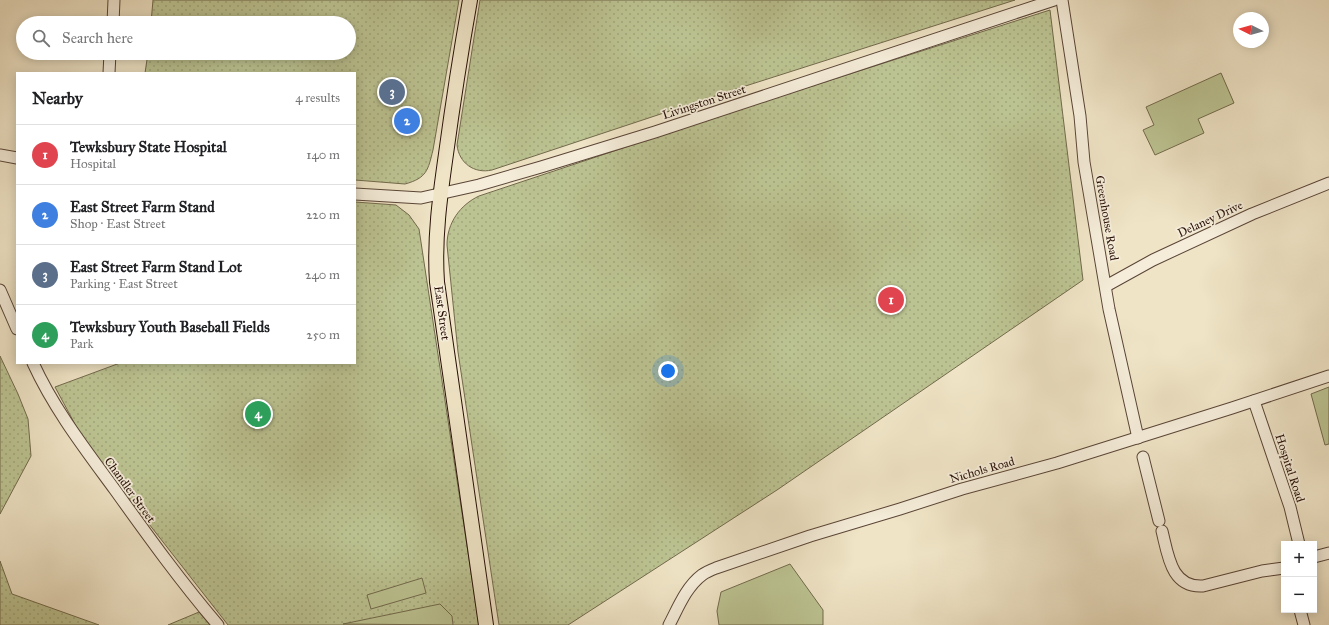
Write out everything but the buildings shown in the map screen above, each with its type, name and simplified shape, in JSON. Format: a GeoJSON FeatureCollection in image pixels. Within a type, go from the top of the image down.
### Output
{"type":"FeatureCollection","features":[{"type":"Feature","properties":{"kind":"main road","name":"East Street"},"geometry":{"type":"LineString","coordinates":[[470,0],[450,117],[441,194],[436,264],[486,625]]}},
{"type":"Feature","properties":{"kind":"street"},"geometry":{"type":"LineString","coordinates":[[113,16],[114,0]]}},
{"type":"Feature","properties":{"kind":"street","name":"Livingston Street"},"geometry":{"type":"LineString","coordinates":[[356,194],[421,198],[493,181],[598,149],[875,60],[1054,0]]}},
{"type":"Feature","properties":{"kind":"street","name":"Greenhouse Road"},"geometry":{"type":"LineString","coordinates":[[1062,0],[1080,116],[1084,162],[1119,357],[1138,438]]}},
{"type":"Feature","properties":{"kind":"street"},"geometry":{"type":"LineString","coordinates":[[109,72],[110,60]]}},
{"type":"Feature","properties":{"kind":"street"},"geometry":{"type":"LineString","coordinates":[[0,155],[16,158]]}},
{"type":"Feature","properties":{"kind":"street","name":"Delaney Drive"},"geometry":{"type":"LineString","coordinates":[[1106,286],[1153,260],[1246,217],[1329,184]]}},
{"type":"Feature","properties":{"kind":"street"},"geometry":{"type":"LineString","coordinates":[[0,290],[16,327]]}},
{"type":"Feature","properties":{"kind":"street","name":"Chandler Street"},"geometry":{"type":"LineString","coordinates":[[34,364],[54,403],[87,452],[172,570],[218,625]]}},
{"type":"Feature","properties":{"kind":"street","name":"Nichols Road"},"geometry":{"type":"LineString","coordinates":[[669,625],[689,590],[702,575],[716,568],[803,538],[962,489],[1057,463],[1329,376]]}},
{"type":"Feature","properties":{"kind":"street","name":"Hospital Road"},"geometry":{"type":"LineString","coordinates":[[1254,401],[1290,507],[1298,541]]}},
{"type":"Feature","properties":{"kind":"street"},"geometry":{"type":"LineString","coordinates":[[1143,457],[1171,567],[1179,578],[1194,587],[1262,571],[1281,568]]}},
{"type":"Feature","properties":{"kind":"street"},"geometry":{"type":"LineString","coordinates":[[1317,555],[1329,553]]}},
{"type":"Feature","properties":{"kind":"street"},"geometry":{"type":"LineString","coordinates":[[1301,613],[1304,625]]}},
{"type":"Feature","properties":{"kind":"green space"},"geometry":{"type":"Polygon","coordinates":[[[153,0],[459,0],[433,150],[428,168],[418,179],[405,184],[356,180],[356,72],[145,72],[147,60],[356,60],[356,16],[152,16],[153,0]]]}},
{"type":"Feature","properties":{"kind":"green space"},"geometry":{"type":"Polygon","coordinates":[[[480,0],[1015,0],[485,171],[468,166],[461,157],[457,145],[480,0]]]}},
{"type":"Feature","properties":{"kind":"green space"},"geometry":{"type":"Polygon","coordinates":[[[1050,10],[1083,280],[777,490],[568,625],[499,625],[458,352],[447,245],[449,229],[452,222],[466,204],[479,196],[740,109],[1050,10]]]}},
{"type":"Feature","properties":{"kind":"green space"},"geometry":{"type":"Polygon","coordinates":[[[1221,73],[1234,103],[1198,119],[1204,133],[1155,155],[1143,130],[1154,125],[1146,107],[1221,73]]]}},
{"type":"Feature","properties":{"kind":"green space"},"geometry":{"type":"Polygon","coordinates":[[[356,202],[396,205],[409,215],[419,229],[479,625],[228,625],[84,441],[55,387],[117,364],[356,364],[356,202]]]}},
{"type":"Feature","properties":{"kind":"green space"},"geometry":{"type":"Polygon","coordinates":[[[0,356],[28,419],[31,456],[0,514],[0,356]]]}},
{"type":"Feature","properties":{"kind":"green space"},"geometry":{"type":"Polygon","coordinates":[[[1329,387],[1329,444],[1325,445],[1311,394],[1329,387]]]}},
{"type":"Feature","properties":{"kind":"green space"},"geometry":{"type":"Polygon","coordinates":[[[0,561],[12,594],[99,625],[0,625],[0,561]]]}},
{"type":"Feature","properties":{"kind":"green space"},"geometry":{"type":"Polygon","coordinates":[[[790,564],[823,610],[823,625],[719,625],[717,611],[721,592],[790,564]]]}},
{"type":"Feature","properties":{"kind":"green space"},"geometry":{"type":"Polygon","coordinates":[[[422,578],[426,593],[371,609],[367,595],[422,578]]]}},
{"type":"Feature","properties":{"kind":"green space"},"geometry":{"type":"Polygon","coordinates":[[[440,604],[452,616],[453,625],[343,624],[440,604]]]}},
{"type":"Feature","properties":{"kind":"green space"},"geometry":{"type":"Polygon","coordinates":[[[199,612],[210,625],[168,625],[199,612]]]}},
{"type":"Feature","properties":{"kind":"place","name":"East Street Farm Stand Lot"},"geometry":{"type":"Point","coordinates":[392,92]}},
{"type":"Feature","properties":{"kind":"place","name":"East Street Farm Stand"},"geometry":{"type":"Point","coordinates":[407,121]}},
{"type":"Feature","properties":{"kind":"place","name":"Tewksbury State Hospital"},"geometry":{"type":"Point","coordinates":[891,300]}},
{"type":"Feature","properties":{"kind":"place","name":"Tewksbury Youth Baseball Fields"},"geometry":{"type":"Point","coordinates":[258,414]}}]}
